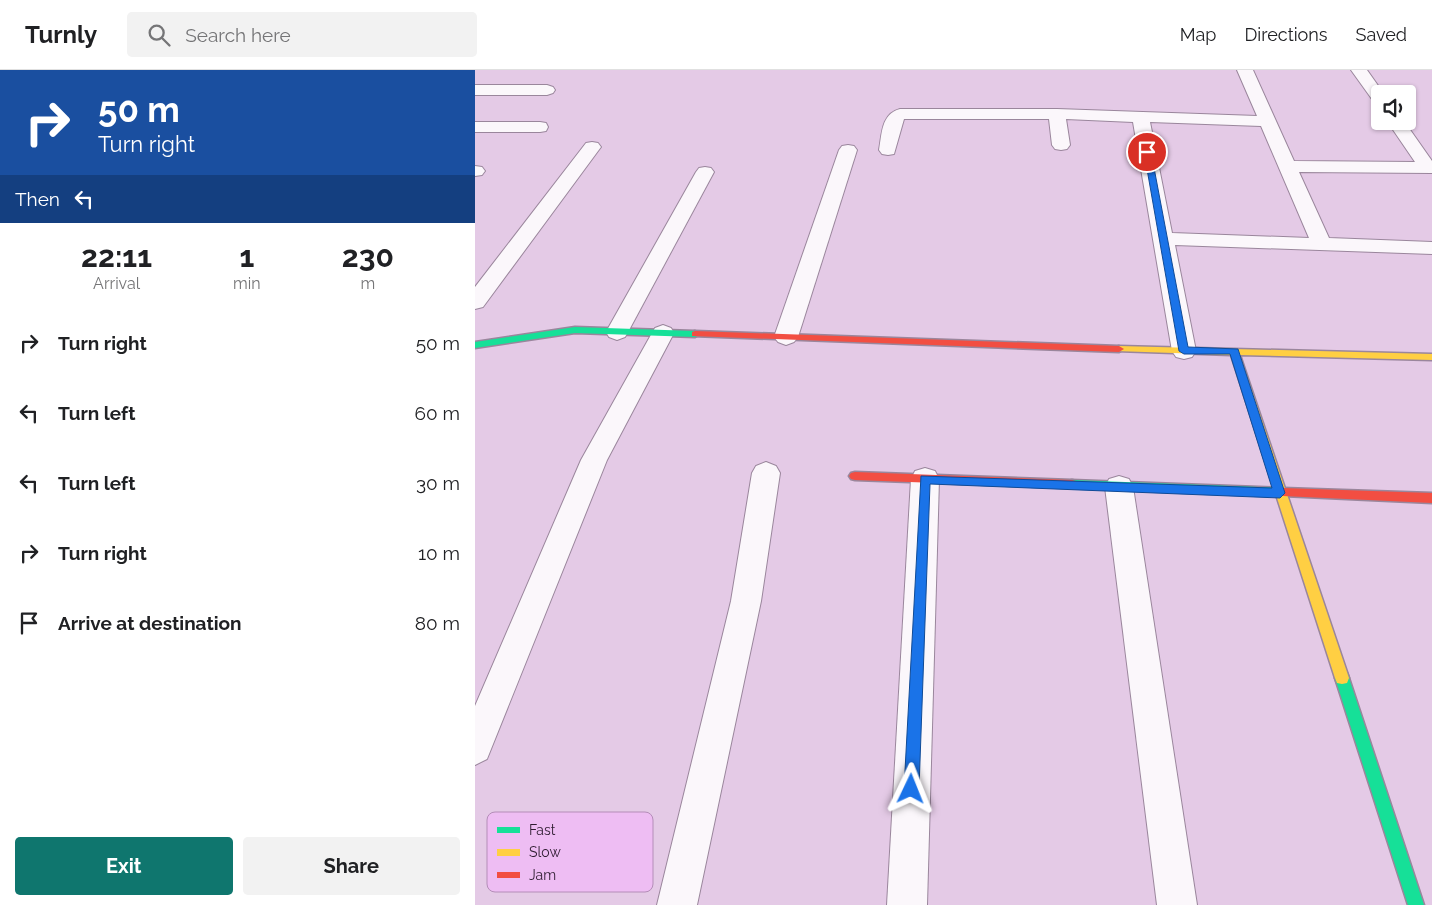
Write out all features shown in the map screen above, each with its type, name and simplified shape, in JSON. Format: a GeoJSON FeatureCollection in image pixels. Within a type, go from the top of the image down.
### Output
{"type":"FeatureCollection","features":[{"type":"Feature","properties":{"kind":"street"},"geometry":{"type":"LineString","coordinates":[[1245,70],[1322,245]]}},
{"type":"Feature","properties":{"kind":"street"},"geometry":{"type":"LineString","coordinates":[[1359,70],[1371,87]]}},
{"type":"Feature","properties":{"kind":"street"},"geometry":{"type":"LineString","coordinates":[[475,90],[547,90]]}},
{"type":"Feature","properties":{"kind":"street"},"geometry":{"type":"LineString","coordinates":[[888,150],[894,118],[900,114],[1057,114],[1267,121]]}},
{"type":"Feature","properties":{"kind":"street"},"geometry":{"type":"LineString","coordinates":[[1057,114],[1061,145]]}},
{"type":"Feature","properties":{"kind":"street"},"geometry":{"type":"LineString","coordinates":[[1141,117],[1184,351]]}},
{"type":"Feature","properties":{"kind":"street"},"geometry":{"type":"LineString","coordinates":[[475,127],[540,127]]}},
{"type":"Feature","properties":{"kind":"street"},"geometry":{"type":"LineString","coordinates":[[1402,130],[1430,168]]}},
{"type":"Feature","properties":{"kind":"street"},"geometry":{"type":"LineString","coordinates":[[475,302],[592,147]]}},
{"type":"Feature","properties":{"kind":"street"},"geometry":{"type":"LineString","coordinates":[[786,337],[848,150]]}},
{"type":"Feature","properties":{"kind":"street"},"geometry":{"type":"LineString","coordinates":[[1287,166],[1430,168]]}},
{"type":"Feature","properties":{"kind":"street"},"geometry":{"type":"LineString","coordinates":[[617,332],[705,172]]}},
{"type":"Feature","properties":{"kind":"street"},"geometry":{"type":"LineString","coordinates":[[1163,239],[1432,248]]}},
{"type":"Feature","properties":{"kind":"street"},"geometry":{"type":"LineString","coordinates":[[475,346],[575,330],[1184,351],[1432,357]]}},
{"type":"Feature","properties":{"kind":"street"},"geometry":{"type":"LineString","coordinates":[[475,748],[594,460],[663,333]]}},
{"type":"Feature","properties":{"kind":"street"},"geometry":{"type":"LineString","coordinates":[[1234,351],[1416,905]]}},
{"type":"Feature","properties":{"kind":"street"},"geometry":{"type":"LineString","coordinates":[[677,905],[746,601],[766,472]]}},
{"type":"Feature","properties":{"kind":"street"},"geometry":{"type":"LineString","coordinates":[[855,476],[1432,498]]}},
{"type":"Feature","properties":{"kind":"street"},"geometry":{"type":"LineString","coordinates":[[907,905],[925,479]]}},
{"type":"Feature","properties":{"kind":"street"},"geometry":{"type":"LineString","coordinates":[[1119,487],[1177,905]]}},
{"type":"Feature","properties":{"kind":"traffic: fast"},"geometry":{"type":"LineString","coordinates":[[475,345],[575,330],[695,334]]}},
{"type":"Feature","properties":{"kind":"traffic: fast"},"geometry":{"type":"LineString","coordinates":[[1072,484],[1283,492]]}},
{"type":"Feature","properties":{"kind":"traffic: fast"},"geometry":{"type":"LineString","coordinates":[[1342,678],[1416,905]]}},
{"type":"Feature","properties":{"kind":"traffic: slow"},"geometry":{"type":"LineString","coordinates":[[1119,349],[1432,357]]}},
{"type":"Feature","properties":{"kind":"traffic: slow"},"geometry":{"type":"LineString","coordinates":[[1234,351],[1342,678]]}},
{"type":"Feature","properties":{"kind":"traffic: jam"},"geometry":{"type":"LineString","coordinates":[[695,334],[1119,349]]}},
{"type":"Feature","properties":{"kind":"traffic: jam"},"geometry":{"type":"LineString","coordinates":[[855,476],[1072,484]]}},
{"type":"Feature","properties":{"kind":"traffic: jam"},"geometry":{"type":"LineString","coordinates":[[1283,492],[1432,498]]}},
{"type":"Feature","properties":{"kind":"route"},"geometry":{"type":"LineString","coordinates":[[911,789],[925,479],[1280,493],[1234,351],[1184,351],[1147,152]]}}]}
